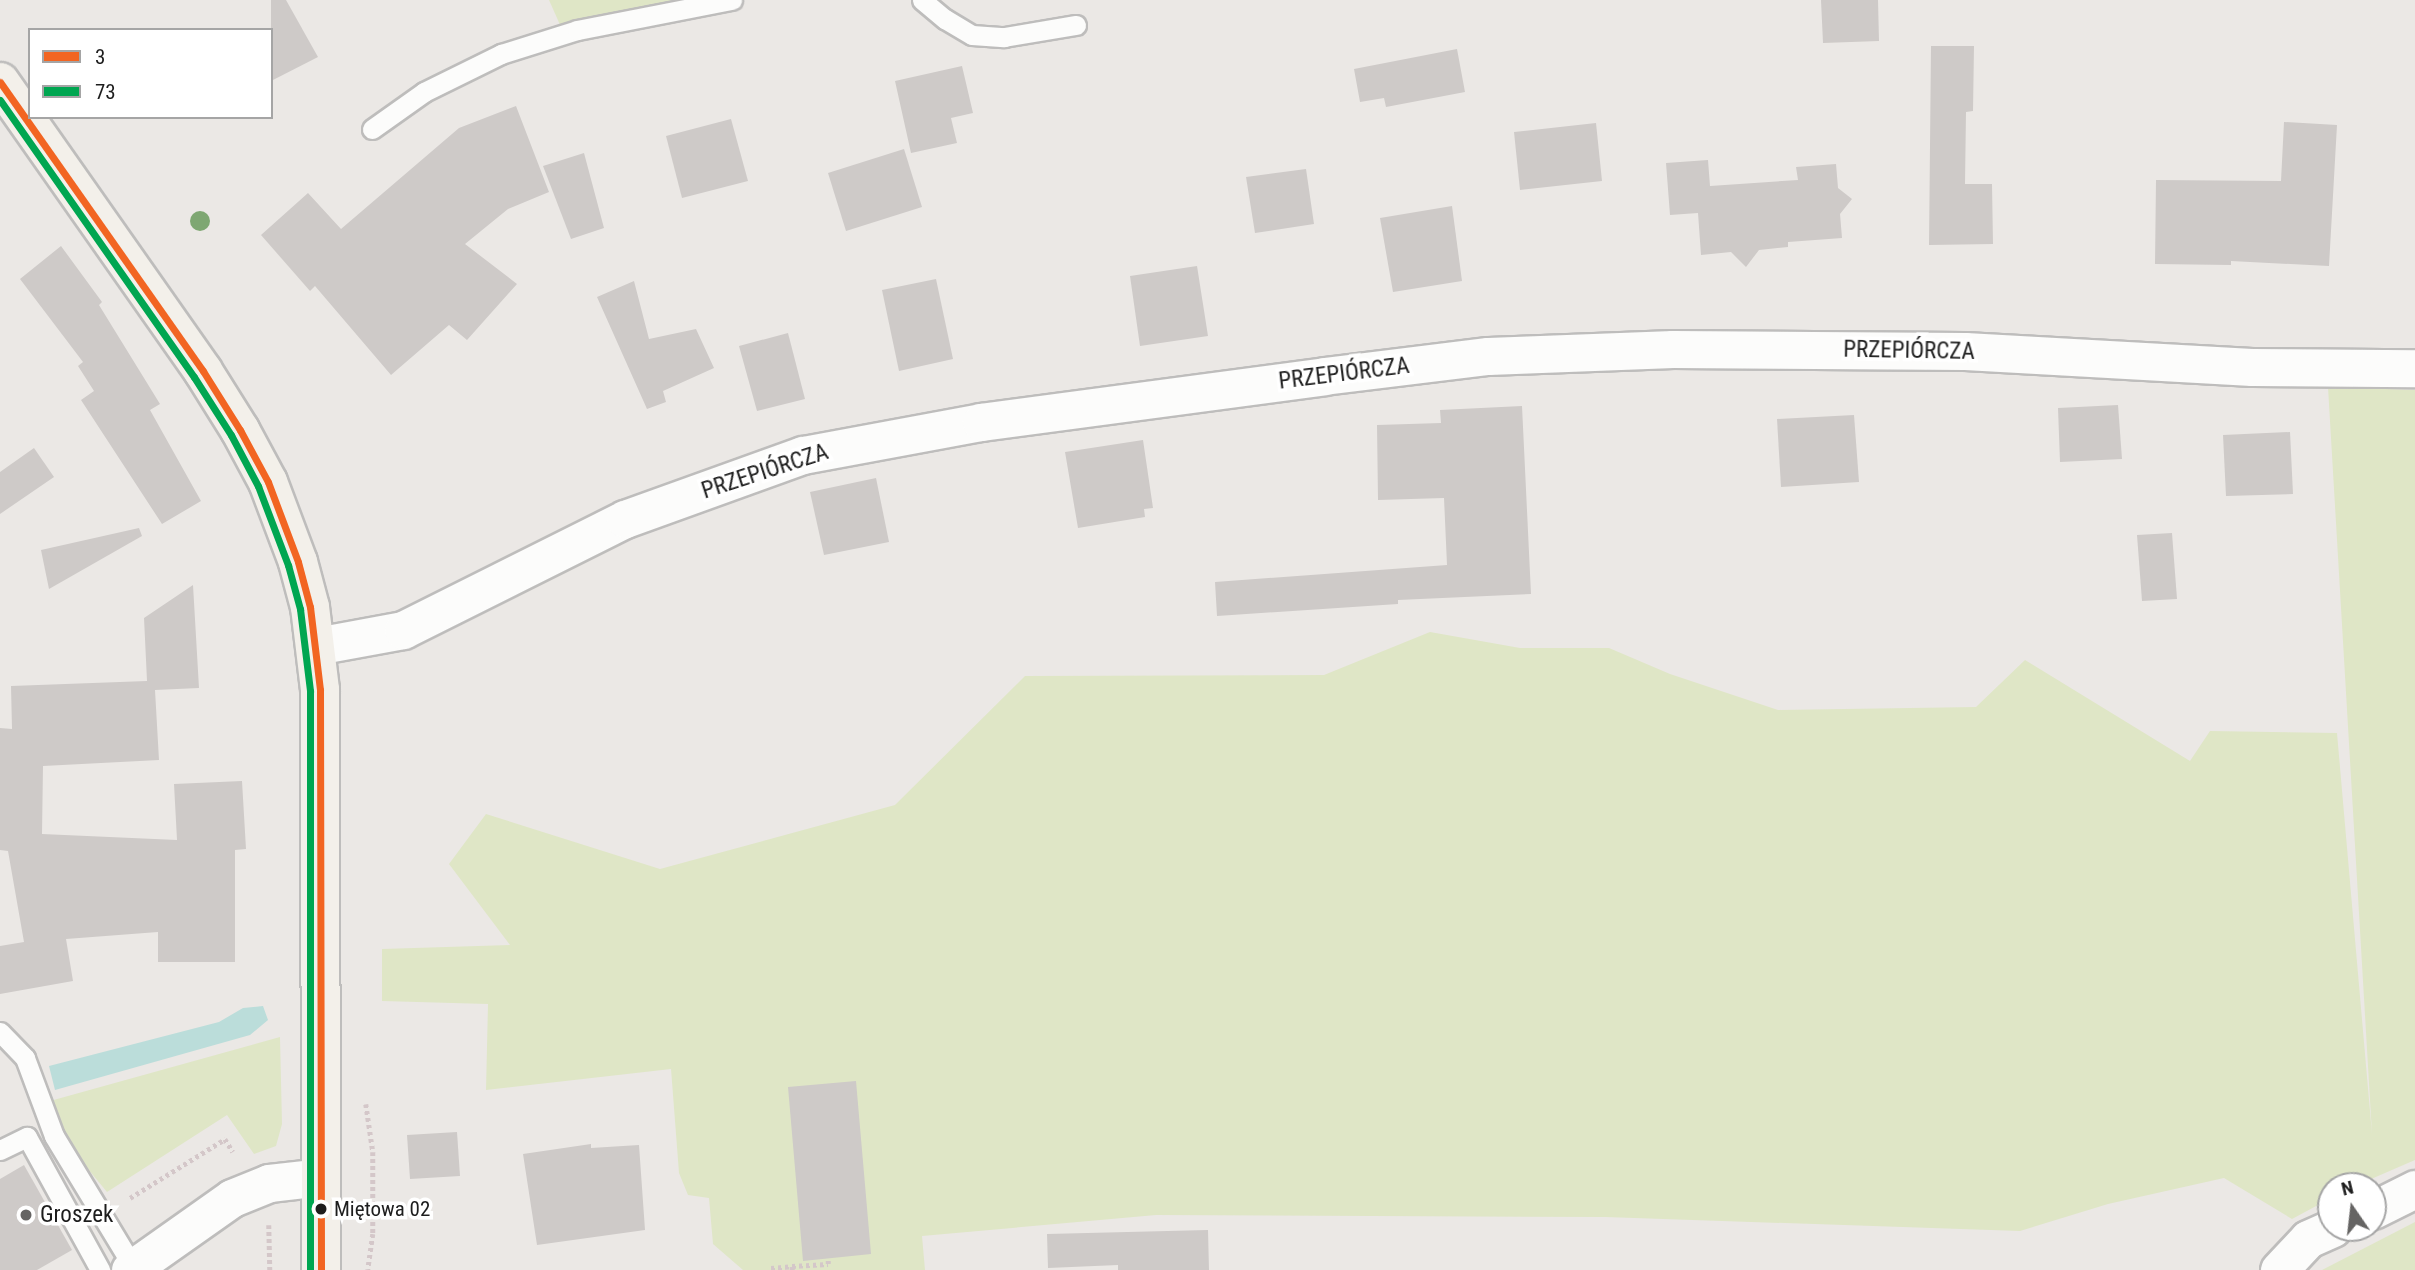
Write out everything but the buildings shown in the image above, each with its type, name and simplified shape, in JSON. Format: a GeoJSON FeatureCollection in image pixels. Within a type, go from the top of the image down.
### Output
{"type":"FeatureCollection","features":[{"type":"Feature","properties":{"kind":"street"},"geometry":{"type":"LineString","coordinates":[[0,82],[203,371],[240,430],[284,521],[298,562],[316,646],[320,690],[323,1025],[321,1270]]}},
{"type":"Feature","properties":{"kind":"street","name":"PRZEPIÓRCZA"},"geometry":{"type":"LineString","coordinates":[[316,646],[404,630],[625,519],[803,455],[981,422],[1324,376],[1488,356],[1673,349],[1965,351],[2252,367],[2415,368]]}},
{"type":"Feature","properties":{"kind":"street"},"geometry":{"type":"LineString","coordinates":[[121,1269],[232,1198],[269,1183],[321,1177]]}},
{"type":"Feature","properties":{"kind":"street"},"geometry":{"type":"LineString","coordinates":[[2387,1203],[2415,1189]]}},
{"type":"Feature","properties":{"kind":"street"},"geometry":{"type":"LineString","coordinates":[[2278,1270],[2308,1239],[2317,1235]]}},
{"type":"Feature","properties":{"kind":"lane"},"geometry":{"type":"LineString","coordinates":[[372,129],[424,92],[501,54],[577,30],[732,0]]}},
{"type":"Feature","properties":{"kind":"lane"},"geometry":{"type":"LineString","coordinates":[[922,0],[945,19],[972,34],[1004,37],[1076,24]]}},
{"type":"Feature","properties":{"kind":"lane"},"geometry":{"type":"LineString","coordinates":[[0,1032],[25,1058],[54,1136],[102,1216],[121,1269]]}},
{"type":"Feature","properties":{"kind":"lane"},"geometry":{"type":"LineString","coordinates":[[0,1150],[27,1137],[121,1269]]}},
{"type":"Feature","properties":{"kind":"path"},"geometry":{"type":"LineString","coordinates":[[365,1100],[373,1152],[373,1234],[368,1270]]}},
{"type":"Feature","properties":{"kind":"path"},"geometry":{"type":"LineString","coordinates":[[102,1216],[225,1139],[237,1159]]}},
{"type":"Feature","properties":{"kind":"path"},"geometry":{"type":"LineString","coordinates":[[771,1268],[828,1264],[828,1258]]}},
{"type":"Feature","properties":{"kind":"green space"},"geometry":{"type":"Polygon","coordinates":[[[549,0],[702,0],[561,27],[549,0]]]}},
{"type":"Feature","properties":{"kind":"green space"},"geometry":{"type":"Polygon","coordinates":[[[2328,387],[2415,390],[2415,1160],[2387,1172],[2317,1172],[2317,1206],[2292,1219],[2224,1178],[2108,1204],[2020,1231],[1605,1217],[1156,1215],[922,1236],[925,1270],[743,1270],[713,1244],[709,1198],[688,1195],[679,1173],[671,1069],[486,1090],[488,1004],[382,1001],[382,949],[510,945],[449,864],[486,814],[660,869],[895,805],[1025,676],[1324,675],[1430,632],[1520,648],[1609,648],[1670,674],[1778,710],[1976,707],[2025,660],[2190,761],[2210,731],[2337,733],[2372,1134],[2328,387]]]}},
{"type":"Feature","properties":{"kind":"green space"},"geometry":{"type":"Polygon","coordinates":[[[280,1037],[282,1124],[276,1146],[254,1154],[227,1115],[107,1192],[69,1146],[50,1101],[280,1037]]]}},
{"type":"Feature","properties":{"kind":"green space"},"geometry":{"type":"Polygon","coordinates":[[[2415,1222],[2415,1270],[2322,1270],[2376,1242],[2387,1242],[2387,1236],[2415,1222]]]}},
{"type":"Feature","properties":{"kind":"water"},"geometry":{"type":"Polygon","coordinates":[[[263,1006],[268,1020],[250,1035],[55,1090],[49,1066],[219,1022],[243,1008],[263,1006]]]}},
{"type":"Feature","properties":{"kind":"transit line","name":"3"},"geometry":{"type":"LineString","coordinates":[[0,82],[203,371],[240,430],[268,482],[298,562],[310,607],[320,690],[321,1270]]}},
{"type":"Feature","properties":{"kind":"transit line","name":"73"},"geometry":{"type":"LineString","coordinates":[[0,100],[194,377],[231,435],[258,486],[288,565],[300,609],[310,691],[310,1270]]}},
{"type":"Feature","properties":{"kind":"place","name":"Miętowa 02"},"geometry":{"type":"Point","coordinates":[321,1209]}},
{"type":"Feature","properties":{"kind":"place","name":"Groszek"},"geometry":{"type":"Point","coordinates":[26,1215]}}]}
